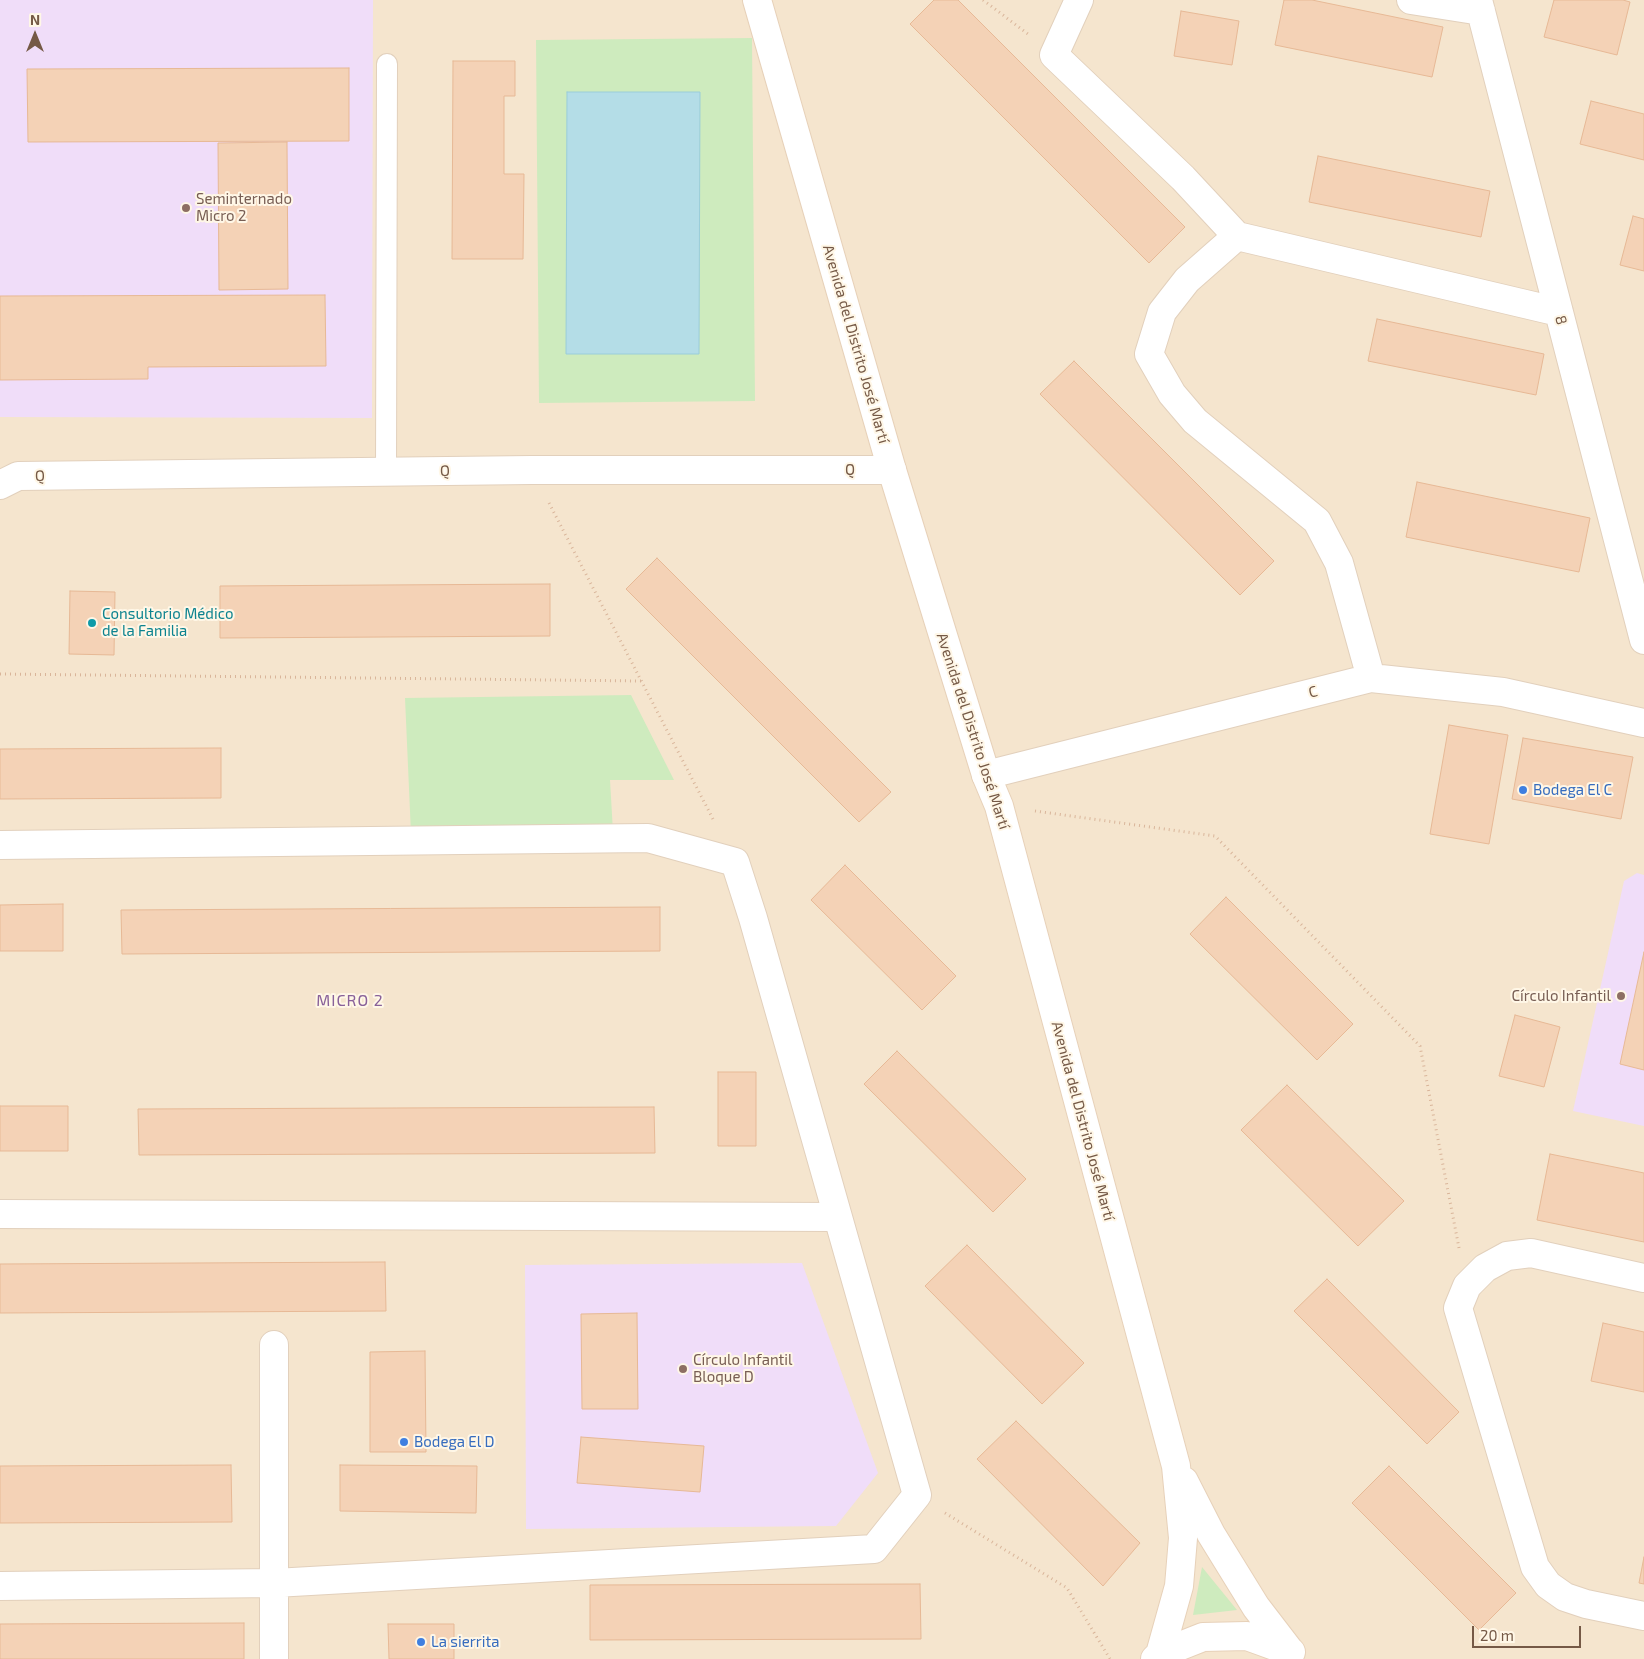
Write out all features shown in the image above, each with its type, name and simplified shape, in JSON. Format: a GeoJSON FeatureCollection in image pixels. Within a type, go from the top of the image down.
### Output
{"type":"FeatureCollection","features":[{"type":"Feature","properties":{"kind":"street","name":"Avenida del Distrito José Martí"},"geometry":{"type":"LineString","coordinates":[[757,0],[892,470],[986,775],[999,806],[1176,1466],[1183,1538],[1180,1586],[1158,1657]]}},
{"type":"Feature","properties":{"kind":"street"},"geometry":{"type":"LineString","coordinates":[[1079,0],[1054,54],[1183,178],[1237,236],[1559,312]]}},
{"type":"Feature","properties":{"kind":"street"},"geometry":{"type":"LineString","coordinates":[[1411,0],[1479,6]]}},
{"type":"Feature","properties":{"kind":"street","name":"8"},"geometry":{"type":"LineString","coordinates":[[1479,6],[1644,640]]}},
{"type":"Feature","properties":{"kind":"street"},"geometry":{"type":"LineString","coordinates":[[1237,236],[1187,280],[1162,312],[1150,354],[1172,394],[1195,421],[1317,521],[1339,563],[1371,678]]}},
{"type":"Feature","properties":{"kind":"street","name":"Q"},"geometry":{"type":"LineString","coordinates":[[0,485],[18,476],[532,470],[892,470]]}},
{"type":"Feature","properties":{"kind":"street","name":"C"},"geometry":{"type":"LineString","coordinates":[[986,775],[1371,678],[1503,692],[1644,723]]}},
{"type":"Feature","properties":{"kind":"street"},"geometry":{"type":"LineString","coordinates":[[0,845],[647,834],[735,862],[753,918],[917,1495],[874,1549],[275,1583],[0,1586]]}},
{"type":"Feature","properties":{"kind":"street"},"geometry":{"type":"LineString","coordinates":[[0,1214],[837,1217]]}},
{"type":"Feature","properties":{"kind":"street"},"geometry":{"type":"LineString","coordinates":[[1644,1278],[1531,1253],[1507,1256],[1485,1268],[1467,1286],[1458,1308],[1535,1567],[1548,1585],[1565,1597],[1586,1604],[1644,1616]]}},
{"type":"Feature","properties":{"kind":"street"},"geometry":{"type":"LineString","coordinates":[[274,1345],[274,1659]]}},
{"type":"Feature","properties":{"kind":"street","name":"Avenida del Distrito José Martí"},"geometry":{"type":"LineString","coordinates":[[1176,1466],[1211,1534],[1256,1607],[1294,1654]]}},
{"type":"Feature","properties":{"kind":"street"},"geometry":{"type":"LineString","coordinates":[[1158,1657],[1203,1637],[1247,1636],[1294,1654]]}},
{"type":"Feature","properties":{"kind":"lane"},"geometry":{"type":"LineString","coordinates":[[386,64],[386,472]]}},
{"type":"Feature","properties":{"kind":"path"},"geometry":{"type":"LineString","coordinates":[[983,0],[1054,54]]}},
{"type":"Feature","properties":{"kind":"path"},"geometry":{"type":"LineString","coordinates":[[532,470],[735,862]]}},
{"type":"Feature","properties":{"kind":"path"},"geometry":{"type":"LineString","coordinates":[[0,674],[641,681]]}},
{"type":"Feature","properties":{"kind":"path"},"geometry":{"type":"LineString","coordinates":[[999,806],[1215,836],[1420,1046],[1467,1286]]}},
{"type":"Feature","properties":{"kind":"path"},"geometry":{"type":"LineString","coordinates":[[917,1495],[1067,1588],[1110,1659]]}},
{"type":"Feature","properties":{"kind":"shaded area"},"geometry":{"type":"Polygon","coordinates":[[[0,0],[1644,0],[1644,1659],[0,1659],[0,0]]]}},
{"type":"Feature","properties":{"kind":"shaded area","name":"Seminternado Micro 2"},"geometry":{"type":"Polygon","coordinates":[[[0,0],[373,0],[372,418],[0,417],[0,0]]]}},
{"type":"Feature","properties":{"kind":"shaded area","name":"Círculo Infantil"},"geometry":{"type":"Polygon","coordinates":[[[1637,873],[1644,875],[1644,1126],[1573,1111],[1624,881],[1637,873]]]}},
{"type":"Feature","properties":{"kind":"shaded area","name":"Círculo Infantil Bloque D"},"geometry":{"type":"Polygon","coordinates":[[[802,1263],[878,1473],[836,1526],[526,1529],[525,1265],[802,1263]]]}},
{"type":"Feature","properties":{"kind":"green space"},"geometry":{"type":"Polygon","coordinates":[[[752,38],[755,401],[539,403],[536,40],[752,38]]]}},
{"type":"Feature","properties":{"kind":"green space"},"geometry":{"type":"Polygon","coordinates":[[[631,695],[674,780],[610,780],[613,832],[411,834],[405,698],[631,695]]]}},
{"type":"Feature","properties":{"kind":"green space"},"geometry":{"type":"Polygon","coordinates":[[[1202,1567],[1237,1610],[1193,1615],[1202,1567]]]}},
{"type":"Feature","properties":{"kind":"water"},"geometry":{"type":"Polygon","coordinates":[[[567,92],[700,92],[699,354],[566,354],[567,92]]]}},
{"type":"Feature","properties":{"kind":"building"},"geometry":{"type":"Polygon","coordinates":[[[934,0],[958,0],[1185,227],[1149,263],[910,24],[934,0]]]}},
{"type":"Feature","properties":{"kind":"building"},"geometry":{"type":"Polygon","coordinates":[[[1284,0],[1312,0],[1443,27],[1432,77],[1275,45],[1284,0]]]}},
{"type":"Feature","properties":{"kind":"building"},"geometry":{"type":"Polygon","coordinates":[[[1554,0],[1623,0],[1630,2],[1617,55],[1544,37],[1554,0]]]}},
{"type":"Feature","properties":{"kind":"building"},"geometry":{"type":"Polygon","coordinates":[[[1181,11],[1239,21],[1232,65],[1174,56],[1181,11]]]}},
{"type":"Feature","properties":{"kind":"building"},"geometry":{"type":"Polygon","coordinates":[[[453,61],[515,61],[515,96],[504,96],[504,174],[524,174],[523,259],[452,259],[453,61]]]}},
{"type":"Feature","properties":{"kind":"building"},"geometry":{"type":"Polygon","coordinates":[[[349,68],[349,141],[28,142],[27,69],[349,68]]]}},
{"type":"Feature","properties":{"kind":"building"},"geometry":{"type":"Polygon","coordinates":[[[1591,101],[1644,114],[1644,160],[1580,144],[1591,101]]]}},
{"type":"Feature","properties":{"kind":"building"},"geometry":{"type":"Polygon","coordinates":[[[287,142],[288,289],[219,290],[218,143],[287,142]]]}},
{"type":"Feature","properties":{"kind":"building"},"geometry":{"type":"Polygon","coordinates":[[[1318,156],[1490,191],[1481,237],[1309,202],[1318,156]]]}},
{"type":"Feature","properties":{"kind":"building"},"geometry":{"type":"Polygon","coordinates":[[[1633,216],[1644,219],[1644,271],[1620,265],[1633,216]]]}},
{"type":"Feature","properties":{"kind":"building"},"geometry":{"type":"Polygon","coordinates":[[[325,295],[326,366],[148,367],[148,379],[0,380],[0,296],[325,295]]]}},
{"type":"Feature","properties":{"kind":"building"},"geometry":{"type":"Polygon","coordinates":[[[1377,319],[1544,354],[1536,395],[1368,361],[1377,319]]]}},
{"type":"Feature","properties":{"kind":"building"},"geometry":{"type":"Polygon","coordinates":[[[1074,361],[1274,561],[1240,595],[1040,394],[1074,361]]]}},
{"type":"Feature","properties":{"kind":"building"},"geometry":{"type":"Polygon","coordinates":[[[1417,482],[1590,518],[1579,572],[1406,537],[1417,482]]]}},
{"type":"Feature","properties":{"kind":"building"},"geometry":{"type":"Polygon","coordinates":[[[657,558],[891,792],[859,822],[626,589],[657,558]]]}},
{"type":"Feature","properties":{"kind":"building"},"geometry":{"type":"Polygon","coordinates":[[[550,584],[550,636],[220,638],[220,586],[550,584]]]}},
{"type":"Feature","properties":{"kind":"building","name":"Consultorio Médico de la Familia"},"geometry":{"type":"Polygon","coordinates":[[[70,591],[115,592],[114,655],[69,654],[70,591]]]}},
{"type":"Feature","properties":{"kind":"building"},"geometry":{"type":"Polygon","coordinates":[[[1449,725],[1508,735],[1489,844],[1430,834],[1449,725]]]}},
{"type":"Feature","properties":{"kind":"building"},"geometry":{"type":"Polygon","coordinates":[[[1523,738],[1633,757],[1621,819],[1512,799],[1523,738]]]}},
{"type":"Feature","properties":{"kind":"building"},"geometry":{"type":"Polygon","coordinates":[[[221,748],[221,798],[0,799],[0,749],[221,748]]]}},
{"type":"Feature","properties":{"kind":"building"},"geometry":{"type":"Polygon","coordinates":[[[845,865],[956,976],[922,1010],[811,900],[845,865]]]}},
{"type":"Feature","properties":{"kind":"building"},"geometry":{"type":"Polygon","coordinates":[[[1226,897],[1353,1024],[1317,1060],[1190,934],[1226,897]]]}},
{"type":"Feature","properties":{"kind":"building"},"geometry":{"type":"Polygon","coordinates":[[[63,904],[63,951],[0,951],[0,905],[63,904]]]}},
{"type":"Feature","properties":{"kind":"building"},"geometry":{"type":"Polygon","coordinates":[[[660,907],[660,951],[122,954],[121,910],[660,907]]]}},
{"type":"Feature","properties":{"kind":"building"},"geometry":{"type":"Polygon","coordinates":[[[1644,952],[1644,1070],[1620,1064],[1644,952]]]}},
{"type":"Feature","properties":{"kind":"building"},"geometry":{"type":"Polygon","coordinates":[[[1515,1015],[1560,1027],[1544,1087],[1499,1076],[1515,1015]]]}},
{"type":"Feature","properties":{"kind":"building"},"geometry":{"type":"Polygon","coordinates":[[[897,1051],[1026,1179],[993,1212],[864,1084],[897,1051]]]}},
{"type":"Feature","properties":{"kind":"building"},"geometry":{"type":"Polygon","coordinates":[[[718,1072],[756,1072],[756,1146],[718,1146],[718,1072]]]}},
{"type":"Feature","properties":{"kind":"building"},"geometry":{"type":"Polygon","coordinates":[[[1287,1085],[1404,1201],[1358,1246],[1241,1130],[1287,1085]]]}},
{"type":"Feature","properties":{"kind":"building"},"geometry":{"type":"Polygon","coordinates":[[[0,1106],[68,1106],[68,1151],[0,1151],[0,1106]]]}},
{"type":"Feature","properties":{"kind":"building"},"geometry":{"type":"Polygon","coordinates":[[[654,1107],[655,1153],[139,1155],[138,1109],[654,1107]]]}},
{"type":"Feature","properties":{"kind":"building"},"geometry":{"type":"Polygon","coordinates":[[[1550,1154],[1644,1173],[1644,1242],[1537,1220],[1550,1154]]]}},
{"type":"Feature","properties":{"kind":"building"},"geometry":{"type":"Polygon","coordinates":[[[967,1245],[1084,1363],[1042,1404],[925,1286],[967,1245]]]}},
{"type":"Feature","properties":{"kind":"building"},"geometry":{"type":"Polygon","coordinates":[[[385,1262],[386,1311],[0,1313],[0,1264],[385,1262]]]}},
{"type":"Feature","properties":{"kind":"building"},"geometry":{"type":"Polygon","coordinates":[[[1327,1279],[1459,1412],[1427,1444],[1294,1311],[1327,1279]]]}},
{"type":"Feature","properties":{"kind":"building"},"geometry":{"type":"Polygon","coordinates":[[[637,1313],[638,1409],[582,1409],[581,1314],[637,1313]]]}},
{"type":"Feature","properties":{"kind":"building"},"geometry":{"type":"Polygon","coordinates":[[[1603,1323],[1644,1332],[1644,1392],[1591,1381],[1603,1323]]]}},
{"type":"Feature","properties":{"kind":"building"},"geometry":{"type":"Polygon","coordinates":[[[425,1351],[426,1452],[370,1452],[370,1352],[425,1351]]]}},
{"type":"Feature","properties":{"kind":"building"},"geometry":{"type":"Polygon","coordinates":[[[1016,1421],[1140,1543],[1103,1586],[977,1459],[1016,1421]]]}},
{"type":"Feature","properties":{"kind":"building"},"geometry":{"type":"Polygon","coordinates":[[[581,1437],[704,1446],[700,1492],[577,1483],[581,1437]]]}},
{"type":"Feature","properties":{"kind":"building"},"geometry":{"type":"Polygon","coordinates":[[[231,1465],[232,1522],[0,1523],[0,1466],[231,1465]]]}},
{"type":"Feature","properties":{"kind":"building"},"geometry":{"type":"Polygon","coordinates":[[[340,1465],[477,1466],[476,1513],[340,1511],[340,1465]]]}},
{"type":"Feature","properties":{"kind":"building"},"geometry":{"type":"Polygon","coordinates":[[[1389,1466],[1516,1593],[1479,1630],[1352,1503],[1389,1466]]]}},
{"type":"Feature","properties":{"kind":"building"},"geometry":{"type":"Polygon","coordinates":[[[1644,1557],[1644,1584],[1639,1583],[1644,1557]]]}},
{"type":"Feature","properties":{"kind":"building"},"geometry":{"type":"Polygon","coordinates":[[[920,1584],[921,1639],[590,1640],[590,1585],[920,1584]]]}},
{"type":"Feature","properties":{"kind":"building"},"geometry":{"type":"Polygon","coordinates":[[[244,1623],[244,1659],[0,1659],[0,1624],[244,1623]]]}},
{"type":"Feature","properties":{"kind":"building","name":"La sierrita"},"geometry":{"type":"Polygon","coordinates":[[[388,1624],[454,1624],[454,1659],[389,1659],[388,1624]]]}},
{"type":"Feature","properties":{"kind":"place","name":"Seminternado Micro 2"},"geometry":{"type":"Point","coordinates":[186,208]}},
{"type":"Feature","properties":{"kind":"place","name":"Consultorio Médico de la Familia"},"geometry":{"type":"Point","coordinates":[92,623]}},
{"type":"Feature","properties":{"kind":"place","name":"Bodega El C"},"geometry":{"type":"Point","coordinates":[1523,790]}},
{"type":"Feature","properties":{"kind":"place","name":"Círculo Infantil"},"geometry":{"type":"Point","coordinates":[1621,996]}},
{"type":"Feature","properties":{"kind":"place","name":"Círculo Infantil Bloque D"},"geometry":{"type":"Point","coordinates":[683,1369]}},
{"type":"Feature","properties":{"kind":"place","name":"Bodega El D"},"geometry":{"type":"Point","coordinates":[404,1442]}},
{"type":"Feature","properties":{"kind":"place","name":"La sierrita"},"geometry":{"type":"Point","coordinates":[421,1642]}},
{"type":"Feature","properties":{"kind":"district","name":"MICRO 2"},"geometry":{"type":"Point","coordinates":[350,1001]}}]}
